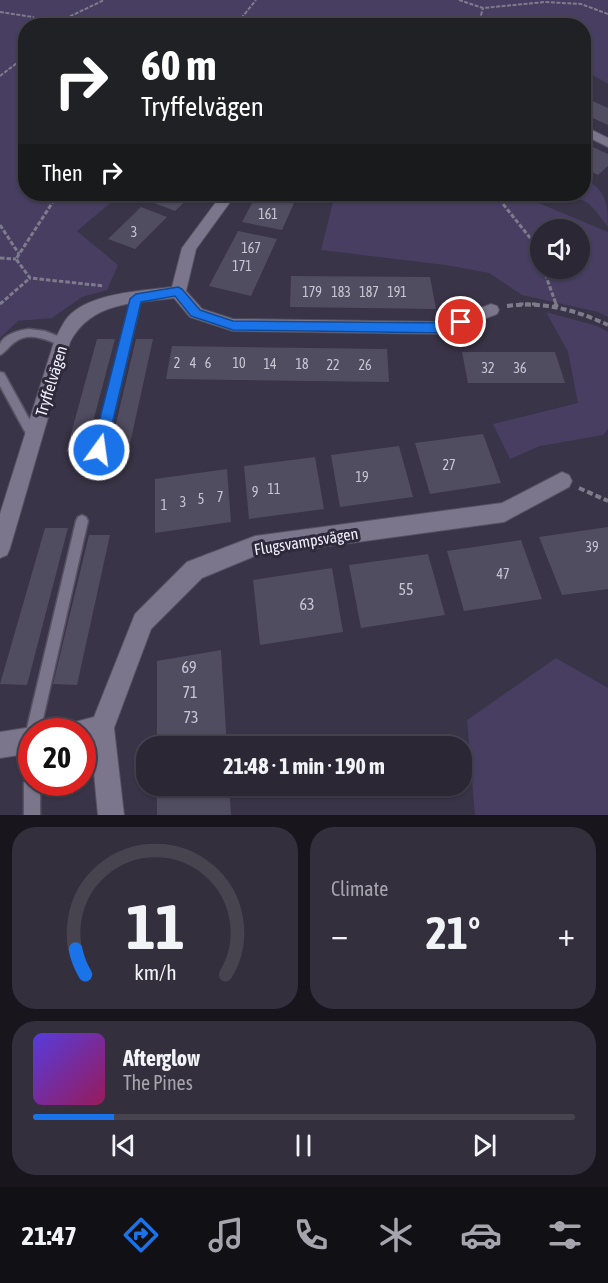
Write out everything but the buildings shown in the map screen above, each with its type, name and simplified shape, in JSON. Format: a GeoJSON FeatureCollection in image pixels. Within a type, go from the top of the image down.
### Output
{"type":"FeatureCollection","features":[{"type":"Feature","properties":{"kind":"street"},"geometry":{"type":"LineString","coordinates":[[591,134],[608,143]]}},
{"type":"Feature","properties":{"kind":"street"},"geometry":{"type":"LineString","coordinates":[[225,201],[189,248],[178,292],[196,313],[233,325],[446,328],[491,310]]}},
{"type":"Feature","properties":{"kind":"street","name":"Tryffelvägen"},"geometry":{"type":"LineString","coordinates":[[0,548],[62,342],[74,321],[89,310],[178,292]]}},
{"type":"Feature","properties":{"kind":"street","name":"Flugsvampsvägen"},"geometry":{"type":"LineString","coordinates":[[96,719],[142,622],[195,570],[255,546],[504,512],[562,481]]}},
{"type":"Feature","properties":{"kind":"street"},"geometry":{"type":"LineString","coordinates":[[0,746],[18,742]]}},
{"type":"Feature","properties":{"kind":"street","name":"Flugsvampsvägen"},"geometry":{"type":"LineString","coordinates":[[96,751],[111,815]]}},
{"type":"Feature","properties":{"kind":"lane"},"geometry":{"type":"LineString","coordinates":[[99,450],[136,299]]}},
{"type":"Feature","properties":{"kind":"lane"},"geometry":{"type":"LineString","coordinates":[[0,351],[14,338],[30,331],[43,332],[62,342]]}},
{"type":"Feature","properties":{"kind":"lane"},"geometry":{"type":"LineString","coordinates":[[0,376],[34,438]]}},
{"type":"Feature","properties":{"kind":"lane"},"geometry":{"type":"LineString","coordinates":[[36,718],[82,521]]}},
{"type":"Feature","properties":{"kind":"lane"},"geometry":{"type":"LineString","coordinates":[[32,796],[32,815]]}},
{"type":"Feature","properties":{"kind":"path"},"geometry":{"type":"LineString","coordinates":[[66,18],[104,0]]}},
{"type":"Feature","properties":{"kind":"path"},"geometry":{"type":"LineString","coordinates":[[241,18],[256,0]]}},
{"type":"Feature","properties":{"kind":"path"},"geometry":{"type":"LineString","coordinates":[[459,0],[483,8],[545,2],[581,4]]}},
{"type":"Feature","properties":{"kind":"path"},"geometry":{"type":"LineString","coordinates":[[569,0],[608,14]]}},
{"type":"Feature","properties":{"kind":"path"},"geometry":{"type":"LineString","coordinates":[[480,18],[483,8]]}},
{"type":"Feature","properties":{"kind":"path"},"geometry":{"type":"LineString","coordinates":[[0,12],[35,18]]}},
{"type":"Feature","properties":{"kind":"path"},"geometry":{"type":"LineString","coordinates":[[0,76],[18,62]]}},
{"type":"Feature","properties":{"kind":"path"},"geometry":{"type":"LineString","coordinates":[[16,259],[53,201]]}},
{"type":"Feature","properties":{"kind":"path"},"geometry":{"type":"LineString","coordinates":[[501,201],[530,238]]}},
{"type":"Feature","properties":{"kind":"path"},"geometry":{"type":"LineString","coordinates":[[0,225],[19,254]]}},
{"type":"Feature","properties":{"kind":"path"},"geometry":{"type":"LineString","coordinates":[[0,258],[16,259]]}},
{"type":"Feature","properties":{"kind":"path"},"geometry":{"type":"LineString","coordinates":[[16,259],[30,278]]}},
{"type":"Feature","properties":{"kind":"path"},"geometry":{"type":"LineString","coordinates":[[0,304],[30,278],[104,286]]}},
{"type":"Feature","properties":{"kind":"path"},"geometry":{"type":"LineString","coordinates":[[547,279],[557,307]]}},
{"type":"Feature","properties":{"kind":"path"},"geometry":{"type":"LineString","coordinates":[[491,310],[523,303],[557,307],[597,319],[608,325]]}},
{"type":"Feature","properties":{"kind":"path"},"geometry":{"type":"LineString","coordinates":[[562,481],[608,501]]}},
{"type":"Feature","properties":{"kind":"shaded area"},"geometry":{"type":"Polygon","coordinates":[[[0,0],[608,0],[608,84],[591,74],[591,18],[18,18],[18,201],[113,201],[77,231],[118,265],[107,290],[82,297],[52,318],[18,321],[0,338],[0,0]]]}},
{"type":"Feature","properties":{"kind":"shaded area"},"geometry":{"type":"Polygon","coordinates":[[[591,183],[597,187],[604,198],[608,227],[593,208],[584,201],[591,201],[591,183]]]}},
{"type":"Feature","properties":{"kind":"shaded area"},"geometry":{"type":"Polygon","coordinates":[[[333,201],[534,201],[577,219],[530,219],[530,279],[590,279],[590,224],[608,232],[608,317],[598,312],[522,295],[489,273],[445,265],[321,250],[333,201]]]}},
{"type":"Feature","properties":{"kind":"shaded area"},"geometry":{"type":"Polygon","coordinates":[[[546,312],[597,326],[608,332],[608,429],[603,435],[540,446],[510,459],[493,424],[578,403],[568,352],[546,312]]]}},
{"type":"Feature","properties":{"kind":"shaded area"},"geometry":{"type":"Polygon","coordinates":[[[556,658],[608,688],[608,815],[475,815],[472,736],[468,736],[467,720],[556,658]]]}},
{"type":"Feature","properties":{"kind":"route"},"geometry":{"type":"LineString","coordinates":[[99,450],[136,299],[178,292],[196,313],[233,325],[446,328],[461,322]]}}]}
